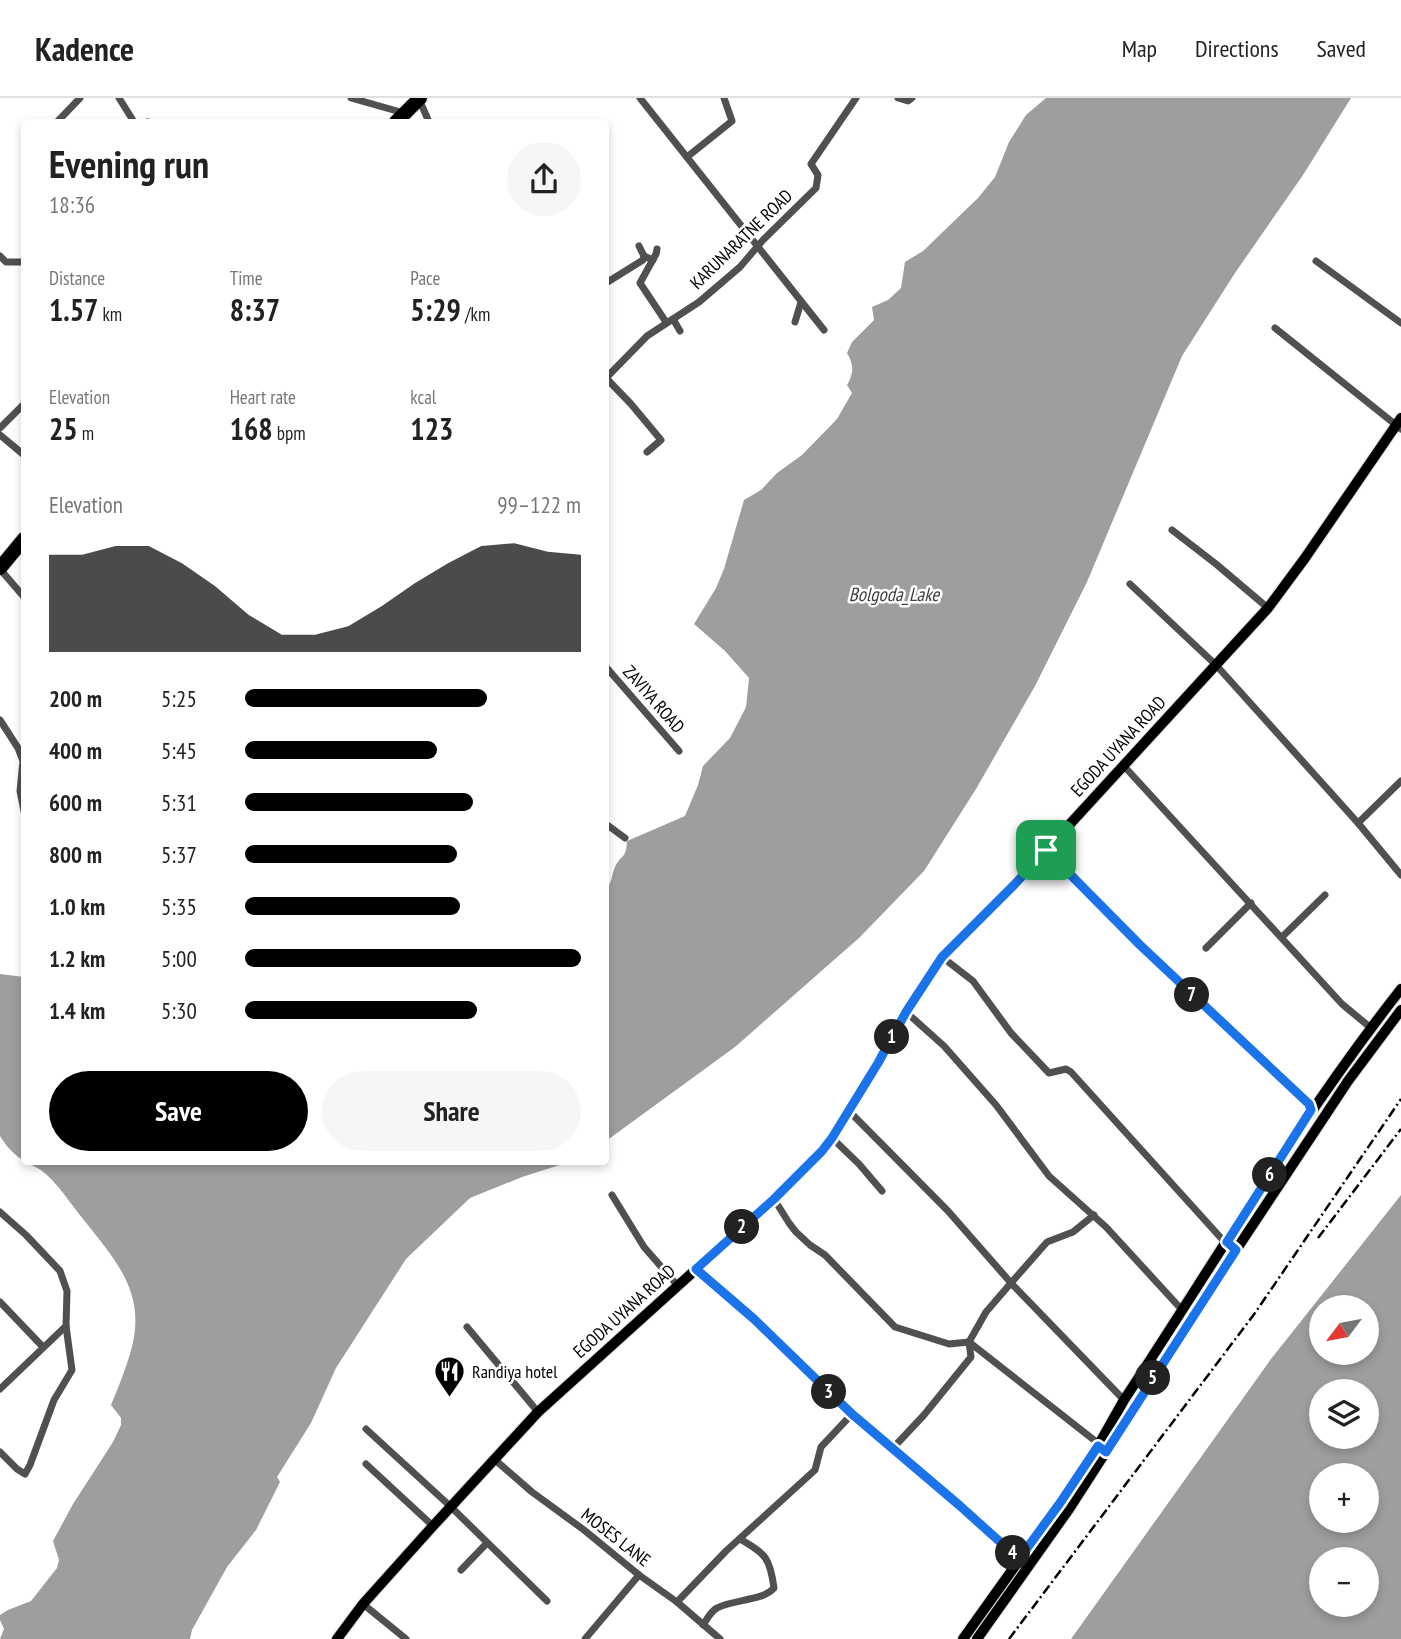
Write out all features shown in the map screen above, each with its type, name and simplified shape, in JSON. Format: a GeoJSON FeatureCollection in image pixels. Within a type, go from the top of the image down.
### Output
{"type":"FeatureCollection","features":[{"type":"Feature","properties":{"kind":"highway"},"geometry":{"type":"LineString","coordinates":[[400,118],[419,98]]}},
{"type":"Feature","properties":{"kind":"highway"},"geometry":{"type":"LineString","coordinates":[[0,569],[21,543]]}},
{"type":"Feature","properties":{"kind":"main road","name":"EGODA UYANA ROAD"},"geometry":{"type":"LineString","coordinates":[[337,1639],[363,1604],[538,1412],[774,1199],[822,1151],[942,957],[1014,885],[1268,608],[1400,424]]}},
{"type":"Feature","properties":{"kind":"main road"},"geometry":{"type":"LineString","coordinates":[[978,1639],[1069,1508],[1102,1449],[1124,1401],[1311,1110],[1401,989]]}},
{"type":"Feature","properties":{"kind":"main road"},"geometry":{"type":"LineString","coordinates":[[962,1639],[1102,1449],[1348,1081],[1401,1010]]}},
{"type":"Feature","properties":{"kind":"street"},"geometry":{"type":"LineString","coordinates":[[60,119],[80,98]]}},
{"type":"Feature","properties":{"kind":"street"},"geometry":{"type":"LineString","coordinates":[[119,98],[132,119]]}},
{"type":"Feature","properties":{"kind":"street"},"geometry":{"type":"LineString","coordinates":[[351,98],[400,118]]}},
{"type":"Feature","properties":{"kind":"street"},"geometry":{"type":"LineString","coordinates":[[419,98],[428,119]]}},
{"type":"Feature","properties":{"kind":"street"},"geometry":{"type":"LineString","coordinates":[[640,98],[824,330]]}},
{"type":"Feature","properties":{"kind":"street"},"geometry":{"type":"LineString","coordinates":[[687,157],[732,121],[724,98]]}},
{"type":"Feature","properties":{"kind":"street","name":"KARUNARATNE ROAD"},"geometry":{"type":"LineString","coordinates":[[609,375],[647,336],[698,302],[740,267],[763,240],[816,188],[818,175],[811,164],[856,98]]}},
{"type":"Feature","properties":{"kind":"street"},"geometry":{"type":"LineString","coordinates":[[898,98],[908,101],[912,98]]}},
{"type":"Feature","properties":{"kind":"street"},"geometry":{"type":"LineString","coordinates":[[639,246],[644,256],[653,260]]}},
{"type":"Feature","properties":{"kind":"street"},"geometry":{"type":"LineString","coordinates":[[657,249],[640,283],[680,331]]}},
{"type":"Feature","properties":{"kind":"street"},"geometry":{"type":"LineString","coordinates":[[0,256],[6,262],[21,262]]}},
{"type":"Feature","properties":{"kind":"street"},"geometry":{"type":"LineString","coordinates":[[609,281],[643,260],[644,256]]}},
{"type":"Feature","properties":{"kind":"street"},"geometry":{"type":"LineString","coordinates":[[1317,261],[1401,323]]}},
{"type":"Feature","properties":{"kind":"street"},"geometry":{"type":"LineString","coordinates":[[795,322],[802,302]]}},
{"type":"Feature","properties":{"kind":"street"},"geometry":{"type":"LineString","coordinates":[[1275,328],[1400,424]]}},
{"type":"Feature","properties":{"kind":"street"},"geometry":{"type":"LineString","coordinates":[[609,381],[661,440],[647,452]]}},
{"type":"Feature","properties":{"kind":"street"},"geometry":{"type":"LineString","coordinates":[[0,428],[21,407]]}},
{"type":"Feature","properties":{"kind":"street"},"geometry":{"type":"LineString","coordinates":[[0,435],[21,452]]}},
{"type":"Feature","properties":{"kind":"street"},"geometry":{"type":"LineString","coordinates":[[1172,530],[1268,608]]}},
{"type":"Feature","properties":{"kind":"street"},"geometry":{"type":"LineString","coordinates":[[0,569],[21,594]]}},
{"type":"Feature","properties":{"kind":"street"},"geometry":{"type":"LineString","coordinates":[[1130,584],[1216,665],[1358,823],[1401,875]]}},
{"type":"Feature","properties":{"kind":"street","name":"ZAVIYA ROAD"},"geometry":{"type":"LineString","coordinates":[[609,670],[678,751]]}},
{"type":"Feature","properties":{"kind":"street"},"geometry":{"type":"LineString","coordinates":[[0,720],[21,745]]}},
{"type":"Feature","properties":{"kind":"street"},"geometry":{"type":"LineString","coordinates":[[1123,765],[1342,1003],[1371,1028]]}},
{"type":"Feature","properties":{"kind":"street"},"geometry":{"type":"LineString","coordinates":[[1358,823],[1401,781]]}},
{"type":"Feature","properties":{"kind":"street"},"geometry":{"type":"LineString","coordinates":[[609,826],[625,838]]}},
{"type":"Feature","properties":{"kind":"street"},"geometry":{"type":"LineString","coordinates":[[1046,850],[1140,945],[1309,1104],[1311,1110]]}},
{"type":"Feature","properties":{"kind":"street"},"geometry":{"type":"LineString","coordinates":[[1282,937],[1325,895]]}},
{"type":"Feature","properties":{"kind":"street"},"geometry":{"type":"LineString","coordinates":[[1206,948],[1251,904]]}},
{"type":"Feature","properties":{"kind":"street"},"geometry":{"type":"LineString","coordinates":[[942,957],[973,981],[1012,1033],[1049,1073],[1066,1069],[1070,1072],[1236,1250]]}},
{"type":"Feature","properties":{"kind":"street"},"geometry":{"type":"LineString","coordinates":[[906,1012],[944,1046],[996,1105],[1049,1176],[1094,1215],[1182,1311]]}},
{"type":"Feature","properties":{"kind":"street"},"geometry":{"type":"LineString","coordinates":[[848,1110],[948,1211],[1011,1283],[1124,1401]]}},
{"type":"Feature","properties":{"kind":"street"},"geometry":{"type":"LineString","coordinates":[[832,1138],[882,1191]]}},
{"type":"Feature","properties":{"kind":"street"},"geometry":{"type":"LineString","coordinates":[[612,1195],[644,1247],[678,1286]]}},
{"type":"Feature","properties":{"kind":"street"},"geometry":{"type":"LineString","coordinates":[[774,1199],[796,1232],[825,1255],[895,1327],[949,1345],[969,1342],[1102,1449]]}},
{"type":"Feature","properties":{"kind":"street"},"geometry":{"type":"LineString","coordinates":[[0,1212],[26,1235],[60,1272],[66,1291],[66,1326],[72,1370],[54,1400],[25,1474],[0,1452]]}},
{"type":"Feature","properties":{"kind":"street"},"geometry":{"type":"LineString","coordinates":[[893,1448],[971,1357],[969,1342],[986,1312],[1011,1283],[1047,1242],[1073,1232],[1094,1215]]}},
{"type":"Feature","properties":{"kind":"street"},"geometry":{"type":"LineString","coordinates":[[696,1269],[754,1319],[852,1414],[1019,1559]]}},
{"type":"Feature","properties":{"kind":"street"},"geometry":{"type":"LineString","coordinates":[[0,1302],[43,1348]]}},
{"type":"Feature","properties":{"kind":"street"},"geometry":{"type":"LineString","coordinates":[[0,1389],[66,1326]]}},
{"type":"Feature","properties":{"kind":"street"},"geometry":{"type":"LineString","coordinates":[[467,1327],[538,1412]]}},
{"type":"Feature","properties":{"kind":"street"},"geometry":{"type":"LineString","coordinates":[[677,1602],[815,1470],[821,1447],[852,1414]]}},
{"type":"Feature","properties":{"kind":"street"},"geometry":{"type":"LineString","coordinates":[[366,1429],[547,1601]]}},
{"type":"Feature","properties":{"kind":"street","name":"MOSES LANE"},"geometry":{"type":"LineString","coordinates":[[494,1459],[532,1492],[677,1602],[719,1639]]}},
{"type":"Feature","properties":{"kind":"street"},"geometry":{"type":"LineString","coordinates":[[366,1464],[433,1526]]}},
{"type":"Feature","properties":{"kind":"street"},"geometry":{"type":"LineString","coordinates":[[703,1625],[715,1609],[748,1598],[762,1597],[774,1588],[769,1561],[740,1539]]}},
{"type":"Feature","properties":{"kind":"street"},"geometry":{"type":"LineString","coordinates":[[461,1570],[487,1543]]}},
{"type":"Feature","properties":{"kind":"street"},"geometry":{"type":"LineString","coordinates":[[585,1639],[639,1575]]}},
{"type":"Feature","properties":{"kind":"street"},"geometry":{"type":"LineString","coordinates":[[363,1604],[406,1639]]}},
{"type":"Feature","properties":{"kind":"water","name":"Bolgoda_Lake"},"geometry":{"type":"Polygon","coordinates":[[[1046,98],[1351,98],[1182,356],[1087,582],[1035,686],[976,789],[924,871],[859,938],[735,1047],[609,1139],[609,884],[615,867],[624,854],[627,841],[685,816],[703,766],[730,738],[746,707],[749,678],[725,651],[694,624],[724,569],[744,500],[761,490],[777,473],[802,455],[837,419],[852,393],[847,385],[852,369],[847,353],[852,342],[874,320],[872,307],[888,300],[901,288],[905,262],[923,251],[978,198],[995,177],[1009,142],[1026,115],[1046,98]]]}},
{"type":"Feature","properties":{"kind":"water"},"geometry":{"type":"Polygon","coordinates":[[[0,974],[21,977],[21,1159],[10,1150],[0,1136],[0,974]]]}},
{"type":"Feature","properties":{"kind":"water"},"geometry":{"type":"Polygon","coordinates":[[[32,1165],[560,1165],[470,1198],[406,1259],[336,1368],[311,1423],[277,1477],[280,1482],[256,1530],[227,1567],[192,1630],[190,1639],[0,1639],[4,1629],[0,1615],[31,1601],[57,1568],[59,1560],[53,1541],[121,1425],[121,1418],[111,1405],[135,1333],[132,1297],[118,1265],[63,1193],[41,1170],[32,1165]]]}},
{"type":"Feature","properties":{"kind":"water"},"geometry":{"type":"Polygon","coordinates":[[[1401,1195],[1401,1639],[1071,1639],[1271,1359],[1309,1311],[1309,1365],[1379,1365],[1379,1295],[1322,1295],[1401,1195]]]}},
{"type":"Feature","properties":{"kind":"railway"},"geometry":{"type":"LineString","coordinates":[[1009,1639],[1255,1313],[1401,1099]]}},
{"type":"Feature","properties":{"kind":"railway"},"geometry":{"type":"LineString","coordinates":[[1318,1238],[1401,1129]]}},
{"type":"Feature","properties":{"kind":"place","name":"Randiya hotel"},"geometry":{"type":"Point","coordinates":[449,1398]}},
{"type":"Feature","properties":{"kind":"route"},"geometry":{"type":"LineString","coordinates":[[1046,850],[1140,945],[1309,1104],[1311,1110],[1227,1242],[1236,1250],[1106,1452],[1098,1446],[1019,1559],[852,1414],[754,1319],[696,1269],[774,1199],[822,1151],[942,957],[1046,850]]}}]}
